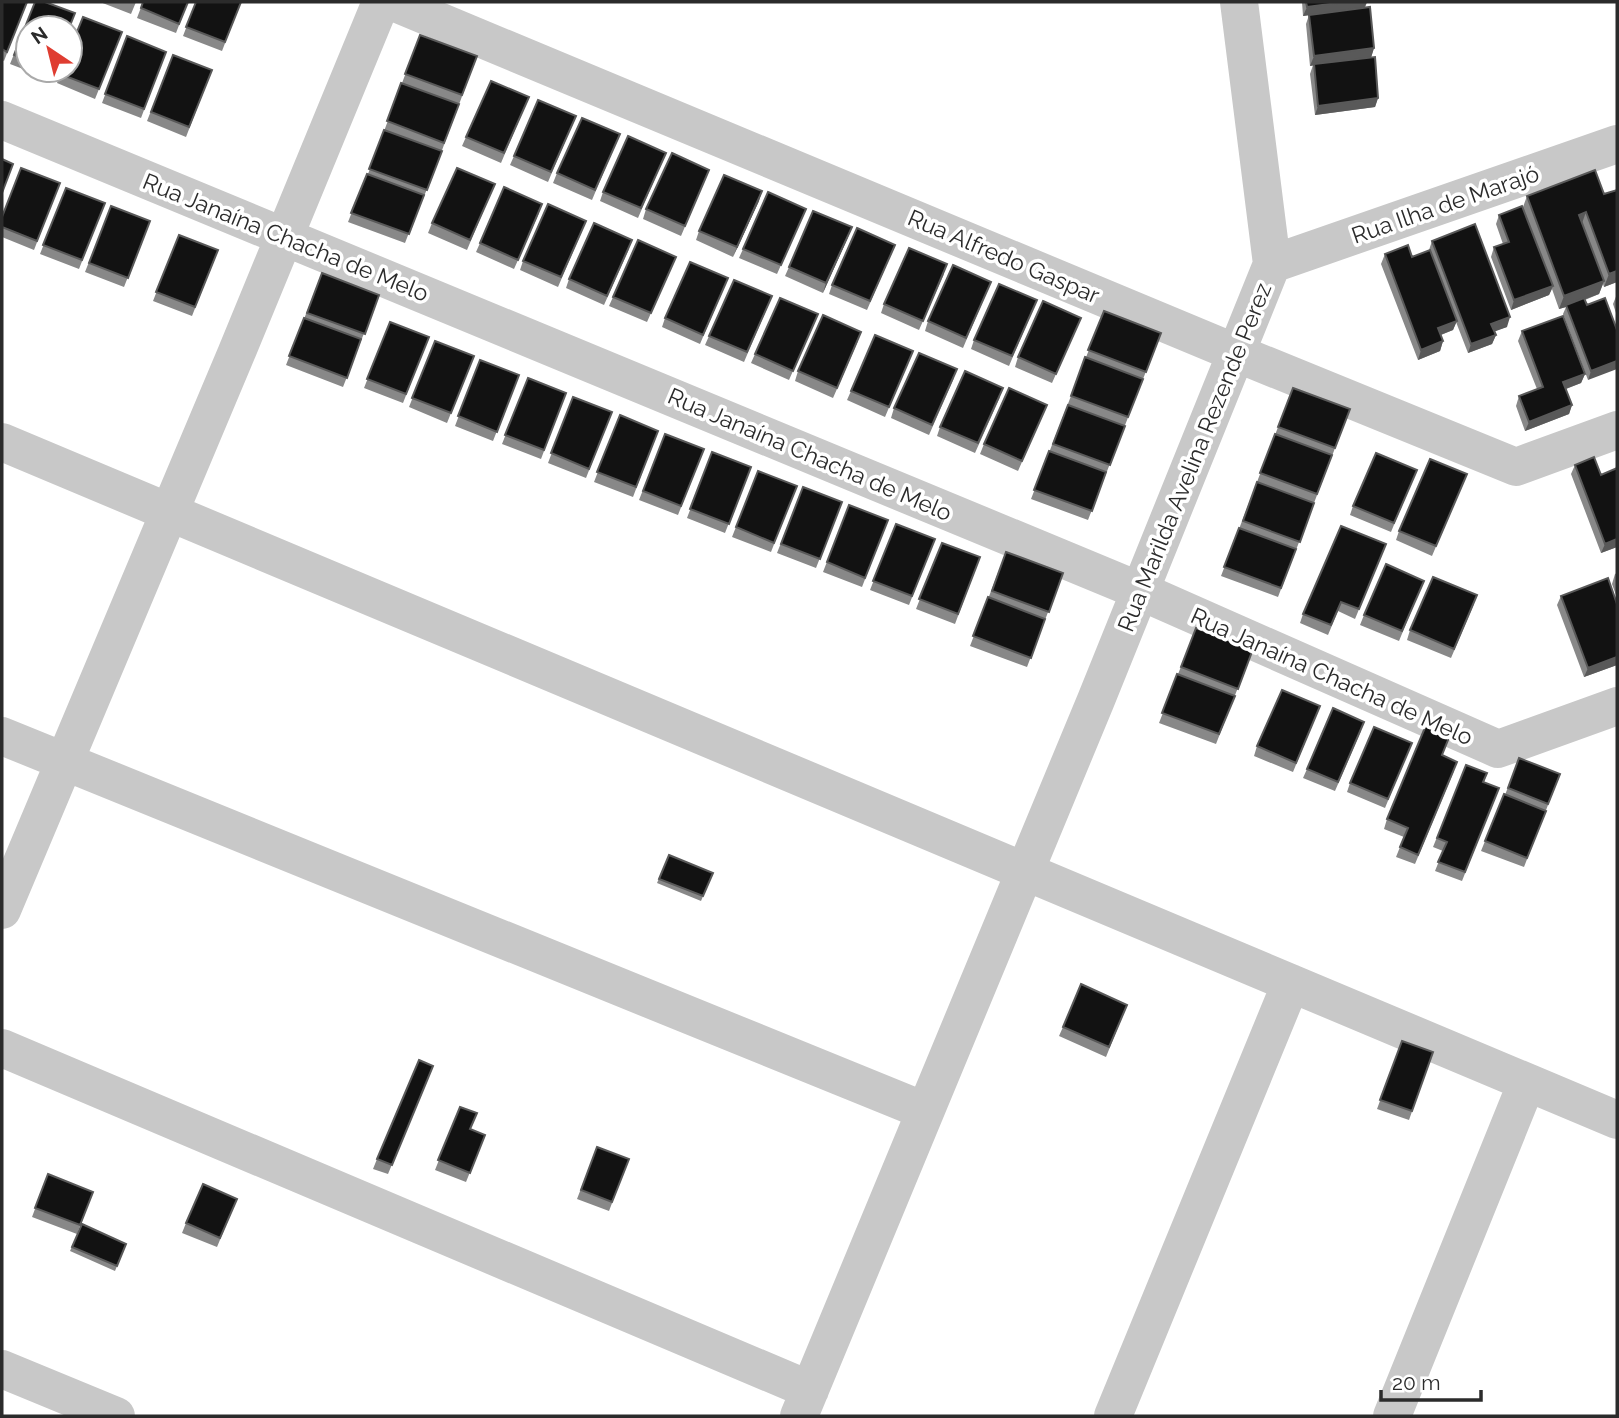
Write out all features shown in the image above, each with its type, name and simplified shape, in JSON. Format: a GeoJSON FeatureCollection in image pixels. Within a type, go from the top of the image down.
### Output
{"type":"FeatureCollection","features":[{"type":"Feature","properties":{"kind":"street"},"geometry":{"type":"LineString","coordinates":[[2,910],[381,2]]}},
{"type":"Feature","properties":{"kind":"street","name":"Rua Alfredo Gaspar"},"geometry":{"type":"LineString","coordinates":[[394,2],[1516,467],[1617,429]]}},
{"type":"Feature","properties":{"kind":"street","name":"Rua Marilda Avelina Rezende Perez"},"geometry":{"type":"LineString","coordinates":[[805,1403],[1096,700],[1272,264],[1239,2]]}},
{"type":"Feature","properties":{"kind":"street","name":"Rua Janaína Chacha de Melo"},"geometry":{"type":"LineString","coordinates":[[2,120],[1140,591],[1498,749],[1617,706]]}},
{"type":"Feature","properties":{"kind":"street","name":"Rua Ilha de Marajó"},"geometry":{"type":"LineString","coordinates":[[1272,264],[1617,144]]}},
{"type":"Feature","properties":{"kind":"street"},"geometry":{"type":"LineString","coordinates":[[2,442],[1617,1120]]}},
{"type":"Feature","properties":{"kind":"street"},"geometry":{"type":"LineString","coordinates":[[2,736],[925,1111]]}},
{"type":"Feature","properties":{"kind":"street"},"geometry":{"type":"LineString","coordinates":[[1112,1416],[1291,983]]}},
{"type":"Feature","properties":{"kind":"street"},"geometry":{"type":"LineString","coordinates":[[2,1048],[805,1403]]}},
{"type":"Feature","properties":{"kind":"street"},"geometry":{"type":"LineString","coordinates":[[1392,1416],[1527,1082]]}},
{"type":"Feature","properties":{"kind":"street"},"geometry":{"type":"LineString","coordinates":[[2,1369],[116,1416]]}},
{"type":"Feature","properties":{"kind":"building"},"geometry":{"type":"Polygon","coordinates":[[[2,2],[27,2],[22,14],[14,14],[14,34],[7,52],[2,49],[2,2]]]}},
{"type":"Feature","properties":{"kind":"building"},"geometry":{"type":"Polygon","coordinates":[[[35,2],[45,2],[75,13],[75,14],[30,14],[35,2]]]}},
{"type":"Feature","properties":{"kind":"building"},"geometry":{"type":"Polygon","coordinates":[[[143,2],[188,2],[179,24],[141,8],[143,2]]]}},
{"type":"Feature","properties":{"kind":"building"},"geometry":{"type":"Polygon","coordinates":[[[196,2],[241,2],[225,42],[186,27],[196,2]]]}},
{"type":"Feature","properties":{"kind":"building"},"geometry":{"type":"Polygon","coordinates":[[[1306,2],[1345,2],[1307,7],[1306,2]]]}},
{"type":"Feature","properties":{"kind":"building"},"geometry":{"type":"Polygon","coordinates":[[[1370,7],[1374,48],[1314,56],[1309,15],[1370,7]]]}},
{"type":"Feature","properties":{"kind":"building"},"geometry":{"type":"Polygon","coordinates":[[[84,17],[122,32],[99,89],[84,83],[84,17]]]}},
{"type":"Feature","properties":{"kind":"building"},"geometry":{"type":"Polygon","coordinates":[[[420,35],[477,56],[462,95],[405,74],[420,35]]]}},
{"type":"Feature","properties":{"kind":"building"},"geometry":{"type":"Polygon","coordinates":[[[127,36],[166,52],[144,109],[105,94],[127,36]]]}},
{"type":"Feature","properties":{"kind":"building"},"geometry":{"type":"Polygon","coordinates":[[[173,55],[212,70],[189,127],[151,112],[173,55]]]}},
{"type":"Feature","properties":{"kind":"building"},"geometry":{"type":"Polygon","coordinates":[[[1375,57],[1378,98],[1318,106],[1314,64],[1375,57]]]}},
{"type":"Feature","properties":{"kind":"building"},"geometry":{"type":"Polygon","coordinates":[[[491,81],[529,97],[504,153],[466,137],[491,81]]]}},
{"type":"Feature","properties":{"kind":"building"},"geometry":{"type":"Polygon","coordinates":[[[401,83],[459,104],[444,143],[387,121],[401,83]]]}},
{"type":"Feature","properties":{"kind":"building"},"geometry":{"type":"Polygon","coordinates":[[[538,100],[576,116],[551,172],[514,156],[538,100]]]}},
{"type":"Feature","properties":{"kind":"building"},"geometry":{"type":"Polygon","coordinates":[[[582,118],[620,134],[595,190],[557,173],[582,118]]]}},
{"type":"Feature","properties":{"kind":"building"},"geometry":{"type":"Polygon","coordinates":[[[384,130],[442,151],[427,190],[369,169],[384,130]]]}},
{"type":"Feature","properties":{"kind":"building"},"geometry":{"type":"Polygon","coordinates":[[[628,136],[666,153],[641,208],[603,192],[628,136]]]}},
{"type":"Feature","properties":{"kind":"building"},"geometry":{"type":"Polygon","coordinates":[[[672,153],[709,170],[685,226],[646,209],[672,153]]]}},
{"type":"Feature","properties":{"kind":"building"},"geometry":{"type":"Polygon","coordinates":[[[2,159],[13,164],[2,193],[2,159]]]}},
{"type":"Feature","properties":{"kind":"building"},"geometry":{"type":"Polygon","coordinates":[[[21,168],[60,183],[37,241],[2,227],[2,217],[21,168]]]}},
{"type":"Feature","properties":{"kind":"building"},"geometry":{"type":"Polygon","coordinates":[[[457,168],[495,184],[470,240],[432,223],[457,168]]]}},
{"type":"Feature","properties":{"kind":"building"},"geometry":{"type":"Polygon","coordinates":[[[1595,170],[1604,194],[1617,190],[1617,271],[1609,274],[1586,212],[1579,215],[1604,281],[1564,296],[1527,196],[1595,170]]]}},
{"type":"Feature","properties":{"kind":"building"},"geometry":{"type":"Polygon","coordinates":[[[367,174],[424,195],[409,234],[351,213],[367,174]]]}},
{"type":"Feature","properties":{"kind":"building"},"geometry":{"type":"Polygon","coordinates":[[[724,175],[762,191],[737,247],[699,231],[724,175]]]}},
{"type":"Feature","properties":{"kind":"building"},"geometry":{"type":"Polygon","coordinates":[[[504,187],[542,204],[518,260],[480,243],[504,187]]]}},
{"type":"Feature","properties":{"kind":"building"},"geometry":{"type":"Polygon","coordinates":[[[66,188],[105,203],[82,260],[43,245],[66,188]]]}},
{"type":"Feature","properties":{"kind":"building"},"geometry":{"type":"Polygon","coordinates":[[[768,192],[806,209],[781,265],[743,249],[768,192]]]}},
{"type":"Feature","properties":{"kind":"building"},"geometry":{"type":"Polygon","coordinates":[[[548,204],[586,221],[561,277],[523,261],[548,204]]]}},
{"type":"Feature","properties":{"kind":"building"},"geometry":{"type":"Polygon","coordinates":[[[111,206],[150,221],[128,278],[89,263],[111,206]]]}},
{"type":"Feature","properties":{"kind":"building"},"geometry":{"type":"Polygon","coordinates":[[[1522,206],[1553,286],[1514,300],[1494,247],[1509,242],[1499,215],[1522,206]]]}},
{"type":"Feature","properties":{"kind":"building"},"geometry":{"type":"Polygon","coordinates":[[[813,211],[852,227],[826,283],[789,267],[813,211]]]}},
{"type":"Feature","properties":{"kind":"building"},"geometry":{"type":"Polygon","coordinates":[[[594,223],[632,240],[607,296],[569,279],[594,223]]]}},
{"type":"Feature","properties":{"kind":"building"},"geometry":{"type":"Polygon","coordinates":[[[1475,224],[1510,317],[1491,324],[1496,335],[1471,344],[1432,241],[1475,224]]]}},
{"type":"Feature","properties":{"kind":"building"},"geometry":{"type":"Polygon","coordinates":[[[857,228],[895,245],[870,301],[832,285],[857,228]]]}},
{"type":"Feature","properties":{"kind":"building"},"geometry":{"type":"Polygon","coordinates":[[[179,235],[218,250],[195,307],[156,292],[179,235]]]}},
{"type":"Feature","properties":{"kind":"building"},"geometry":{"type":"Polygon","coordinates":[[[638,240],[676,257],[651,313],[613,297],[638,240]]]}},
{"type":"Feature","properties":{"kind":"building"},"geometry":{"type":"Polygon","coordinates":[[[1408,245],[1412,257],[1430,250],[1457,321],[1438,328],[1443,341],[1421,350],[1385,254],[1408,245]]]}},
{"type":"Feature","properties":{"kind":"building"},"geometry":{"type":"Polygon","coordinates":[[[909,248],[947,264],[923,321],[884,304],[909,248]]]}},
{"type":"Feature","properties":{"kind":"building"},"geometry":{"type":"Polygon","coordinates":[[[690,262],[728,278],[703,335],[665,318],[690,262]]]}},
{"type":"Feature","properties":{"kind":"building"},"geometry":{"type":"Polygon","coordinates":[[[953,265],[991,282],[966,338],[928,321],[953,265]]]}},
{"type":"Feature","properties":{"kind":"building"},"geometry":{"type":"Polygon","coordinates":[[[322,273],[379,295],[365,334],[307,313],[322,273]]]}},
{"type":"Feature","properties":{"kind":"building"},"geometry":{"type":"Polygon","coordinates":[[[734,280],[772,296],[747,352],[709,336],[734,280]]]}},
{"type":"Feature","properties":{"kind":"building"},"geometry":{"type":"Polygon","coordinates":[[[999,284],[1037,300],[1012,356],[974,340],[999,284]]]}},
{"type":"Feature","properties":{"kind":"building"},"geometry":{"type":"Polygon","coordinates":[[[780,298],[818,314],[793,371],[755,354],[780,298]]]}},
{"type":"Feature","properties":{"kind":"building"},"geometry":{"type":"Polygon","coordinates":[[[1584,298],[1587,305],[1605,298],[1617,330],[1617,361],[1591,371],[1566,305],[1584,298]]]}},
{"type":"Feature","properties":{"kind":"building"},"geometry":{"type":"Polygon","coordinates":[[[1043,301],[1081,318],[1056,374],[1018,357],[1043,301]]]}},
{"type":"Feature","properties":{"kind":"building"},"geometry":{"type":"Polygon","coordinates":[[[1104,311],[1161,333],[1146,372],[1088,350],[1104,311]]]}},
{"type":"Feature","properties":{"kind":"building"},"geometry":{"type":"Polygon","coordinates":[[[823,315],[861,332],[837,388],[798,371],[823,315]]]}},
{"type":"Feature","properties":{"kind":"building"},"geometry":{"type":"Polygon","coordinates":[[[1563,316],[1585,374],[1563,382],[1572,405],[1529,422],[1519,396],[1543,387],[1522,331],[1563,316]]]}},
{"type":"Feature","properties":{"kind":"building"},"geometry":{"type":"Polygon","coordinates":[[[304,318],[361,339],[347,378],[289,356],[304,318]]]}},
{"type":"Feature","properties":{"kind":"building"},"geometry":{"type":"Polygon","coordinates":[[[390,322],[429,337],[406,394],[367,379],[390,322]]]}},
{"type":"Feature","properties":{"kind":"building"},"geometry":{"type":"Polygon","coordinates":[[[875,335],[913,351],[889,407],[851,391],[875,335]]]}},
{"type":"Feature","properties":{"kind":"building"},"geometry":{"type":"Polygon","coordinates":[[[435,341],[474,356],[451,413],[412,398],[435,341]]]}},
{"type":"Feature","properties":{"kind":"building"},"geometry":{"type":"Polygon","coordinates":[[[919,353],[957,369],[932,425],[894,408],[919,353]]]}},
{"type":"Feature","properties":{"kind":"building"},"geometry":{"type":"Polygon","coordinates":[[[1085,357],[1143,379],[1128,417],[1071,396],[1085,357]]]}},
{"type":"Feature","properties":{"kind":"building"},"geometry":{"type":"Polygon","coordinates":[[[480,360],[519,375],[497,432],[458,416],[480,360]]]}},
{"type":"Feature","properties":{"kind":"building"},"geometry":{"type":"Polygon","coordinates":[[[965,371],[1003,388],[978,443],[940,427],[965,371]]]}},
{"type":"Feature","properties":{"kind":"building"},"geometry":{"type":"Polygon","coordinates":[[[528,378],[566,393],[544,450],[505,435],[528,378]]]}},
{"type":"Feature","properties":{"kind":"building"},"geometry":{"type":"Polygon","coordinates":[[[1009,388],[1047,405],[1022,461],[984,444],[1009,388]]]}},
{"type":"Feature","properties":{"kind":"building"},"geometry":{"type":"Polygon","coordinates":[[[1293,388],[1350,409],[1335,448],[1278,427],[1293,388]]]}},
{"type":"Feature","properties":{"kind":"building"},"geometry":{"type":"Polygon","coordinates":[[[573,397],[612,412],[589,469],[551,453],[573,397]]]}},
{"type":"Feature","properties":{"kind":"building"},"geometry":{"type":"Polygon","coordinates":[[[1068,405],[1125,426],[1110,465],[1053,444],[1068,405]]]}},
{"type":"Feature","properties":{"kind":"building"},"geometry":{"type":"Polygon","coordinates":[[[620,415],[658,431],[636,487],[597,472],[620,415]]]}},
{"type":"Feature","properties":{"kind":"building"},"geometry":{"type":"Polygon","coordinates":[[[665,434],[704,449],[681,506],[643,491],[665,434]]]}},
{"type":"Feature","properties":{"kind":"building"},"geometry":{"type":"Polygon","coordinates":[[[1275,434],[1332,455],[1317,494],[1260,473],[1275,434]]]}},
{"type":"Feature","properties":{"kind":"building"},"geometry":{"type":"Polygon","coordinates":[[[1049,451],[1106,472],[1092,511],[1034,490],[1049,451]]]}},
{"type":"Feature","properties":{"kind":"building"},"geometry":{"type":"Polygon","coordinates":[[[712,452],[751,467],[729,524],[690,509],[712,452]]]}},
{"type":"Feature","properties":{"kind":"building"},"geometry":{"type":"Polygon","coordinates":[[[1376,453],[1417,470],[1394,523],[1353,506],[1376,453]]]}},
{"type":"Feature","properties":{"kind":"building"},"geometry":{"type":"Polygon","coordinates":[[[1594,457],[1601,475],[1617,468],[1617,539],[1605,544],[1575,465],[1594,457]]]}},
{"type":"Feature","properties":{"kind":"building"},"geometry":{"type":"Polygon","coordinates":[[[1430,459],[1467,474],[1436,546],[1399,531],[1430,459]]]}},
{"type":"Feature","properties":{"kind":"building"},"geometry":{"type":"Polygon","coordinates":[[[758,471],[797,486],[774,543],[736,527],[758,471]]]}},
{"type":"Feature","properties":{"kind":"building"},"geometry":{"type":"Polygon","coordinates":[[[1257,482],[1314,503],[1300,542],[1243,521],[1257,482]]]}},
{"type":"Feature","properties":{"kind":"building"},"geometry":{"type":"Polygon","coordinates":[[[803,487],[842,502],[820,559],[781,544],[803,487]]]}},
{"type":"Feature","properties":{"kind":"building"},"geometry":{"type":"Polygon","coordinates":[[[849,505],[888,520],[865,578],[827,562],[849,505]]]}},
{"type":"Feature","properties":{"kind":"building"},"geometry":{"type":"Polygon","coordinates":[[[896,524],[935,539],[912,596],[873,581],[896,524]]]}},
{"type":"Feature","properties":{"kind":"building"},"geometry":{"type":"Polygon","coordinates":[[[1341,526],[1386,544],[1359,609],[1341,602],[1331,625],[1303,614],[1341,526]]]}},
{"type":"Feature","properties":{"kind":"building"},"geometry":{"type":"Polygon","coordinates":[[[1239,528],[1296,549],[1281,588],[1224,567],[1239,528]]]}},
{"type":"Feature","properties":{"kind":"building"},"geometry":{"type":"Polygon","coordinates":[[[942,543],[980,557],[958,614],[919,599],[942,543]]]}},
{"type":"Feature","properties":{"kind":"building"},"geometry":{"type":"Polygon","coordinates":[[[1006,552],[1063,573],[1049,612],[992,591],[1006,552]]]}},
{"type":"Feature","properties":{"kind":"building"},"geometry":{"type":"Polygon","coordinates":[[[1386,564],[1424,581],[1402,631],[1364,615],[1386,564]]]}},
{"type":"Feature","properties":{"kind":"building"},"geometry":{"type":"Polygon","coordinates":[[[1433,577],[1477,595],[1454,649],[1410,630],[1433,577]]]}},
{"type":"Feature","properties":{"kind":"building"},"geometry":{"type":"Polygon","coordinates":[[[1608,578],[1617,604],[1617,657],[1588,668],[1561,596],[1608,578]]]}},
{"type":"Feature","properties":{"kind":"building"},"geometry":{"type":"Polygon","coordinates":[[[988,597],[1045,619],[1031,658],[973,636],[988,597]]]}},
{"type":"Feature","properties":{"kind":"building"},"geometry":{"type":"Polygon","coordinates":[[[1196,628],[1253,649],[1238,689],[1181,667],[1196,628]]]}},
{"type":"Feature","properties":{"kind":"building"},"geometry":{"type":"Polygon","coordinates":[[[1177,674],[1235,696],[1219,734],[1162,713],[1177,674]]]}},
{"type":"Feature","properties":{"kind":"building"},"geometry":{"type":"Polygon","coordinates":[[[1282,690],[1320,706],[1296,763],[1257,746],[1282,690]]]}},
{"type":"Feature","properties":{"kind":"building"},"geometry":{"type":"Polygon","coordinates":[[[1333,708],[1364,722],[1338,782],[1307,769],[1333,708]]]}},
{"type":"Feature","properties":{"kind":"building"},"geometry":{"type":"Polygon","coordinates":[[[1426,725],[1450,735],[1442,755],[1457,762],[1418,855],[1400,847],[1408,828],[1387,819],[1426,725]]]}},
{"type":"Feature","properties":{"kind":"building"},"geometry":{"type":"Polygon","coordinates":[[[1374,727],[1412,743],[1388,799],[1350,783],[1374,727]]]}},
{"type":"Feature","properties":{"kind":"building"},"geometry":{"type":"Polygon","coordinates":[[[1519,758],[1560,774],[1548,804],[1508,788],[1519,758]]]}},
{"type":"Feature","properties":{"kind":"building"},"geometry":{"type":"Polygon","coordinates":[[[1466,765],[1487,773],[1483,782],[1499,788],[1465,872],[1438,862],[1447,842],[1437,838],[1466,765]]]}},
{"type":"Feature","properties":{"kind":"building"},"geometry":{"type":"Polygon","coordinates":[[[1504,794],[1546,811],[1527,858],[1485,841],[1504,794]]]}},
{"type":"Feature","properties":{"kind":"building"},"geometry":{"type":"Polygon","coordinates":[[[669,855],[713,873],[703,896],[659,879],[669,855]]]}},
{"type":"Feature","properties":{"kind":"building"},"geometry":{"type":"Polygon","coordinates":[[[1081,984],[1127,1005],[1109,1047],[1063,1027],[1081,984]]]}},
{"type":"Feature","properties":{"kind":"building"},"geometry":{"type":"Polygon","coordinates":[[[1402,1041],[1433,1052],[1412,1111],[1380,1100],[1402,1041]]]}},
{"type":"Feature","properties":{"kind":"building"},"geometry":{"type":"Polygon","coordinates":[[[419,1060],[433,1066],[392,1165],[377,1159],[419,1060]]]}},
{"type":"Feature","properties":{"kind":"building"},"geometry":{"type":"Polygon","coordinates":[[[460,1107],[477,1113],[470,1129],[485,1135],[470,1173],[438,1160],[460,1107]]]}},
{"type":"Feature","properties":{"kind":"building"},"geometry":{"type":"Polygon","coordinates":[[[597,1147],[629,1159],[612,1202],[581,1190],[597,1147]]]}},
{"type":"Feature","properties":{"kind":"building"},"geometry":{"type":"Polygon","coordinates":[[[48,1174],[93,1192],[80,1225],[35,1208],[48,1174]]]}},
{"type":"Feature","properties":{"kind":"building"},"geometry":{"type":"Polygon","coordinates":[[[203,1184],[237,1199],[220,1238],[186,1223],[203,1184]]]}},
{"type":"Feature","properties":{"kind":"building"},"geometry":{"type":"Polygon","coordinates":[[[82,1224],[126,1244],[117,1266],[72,1247],[82,1224]]]}}]}
